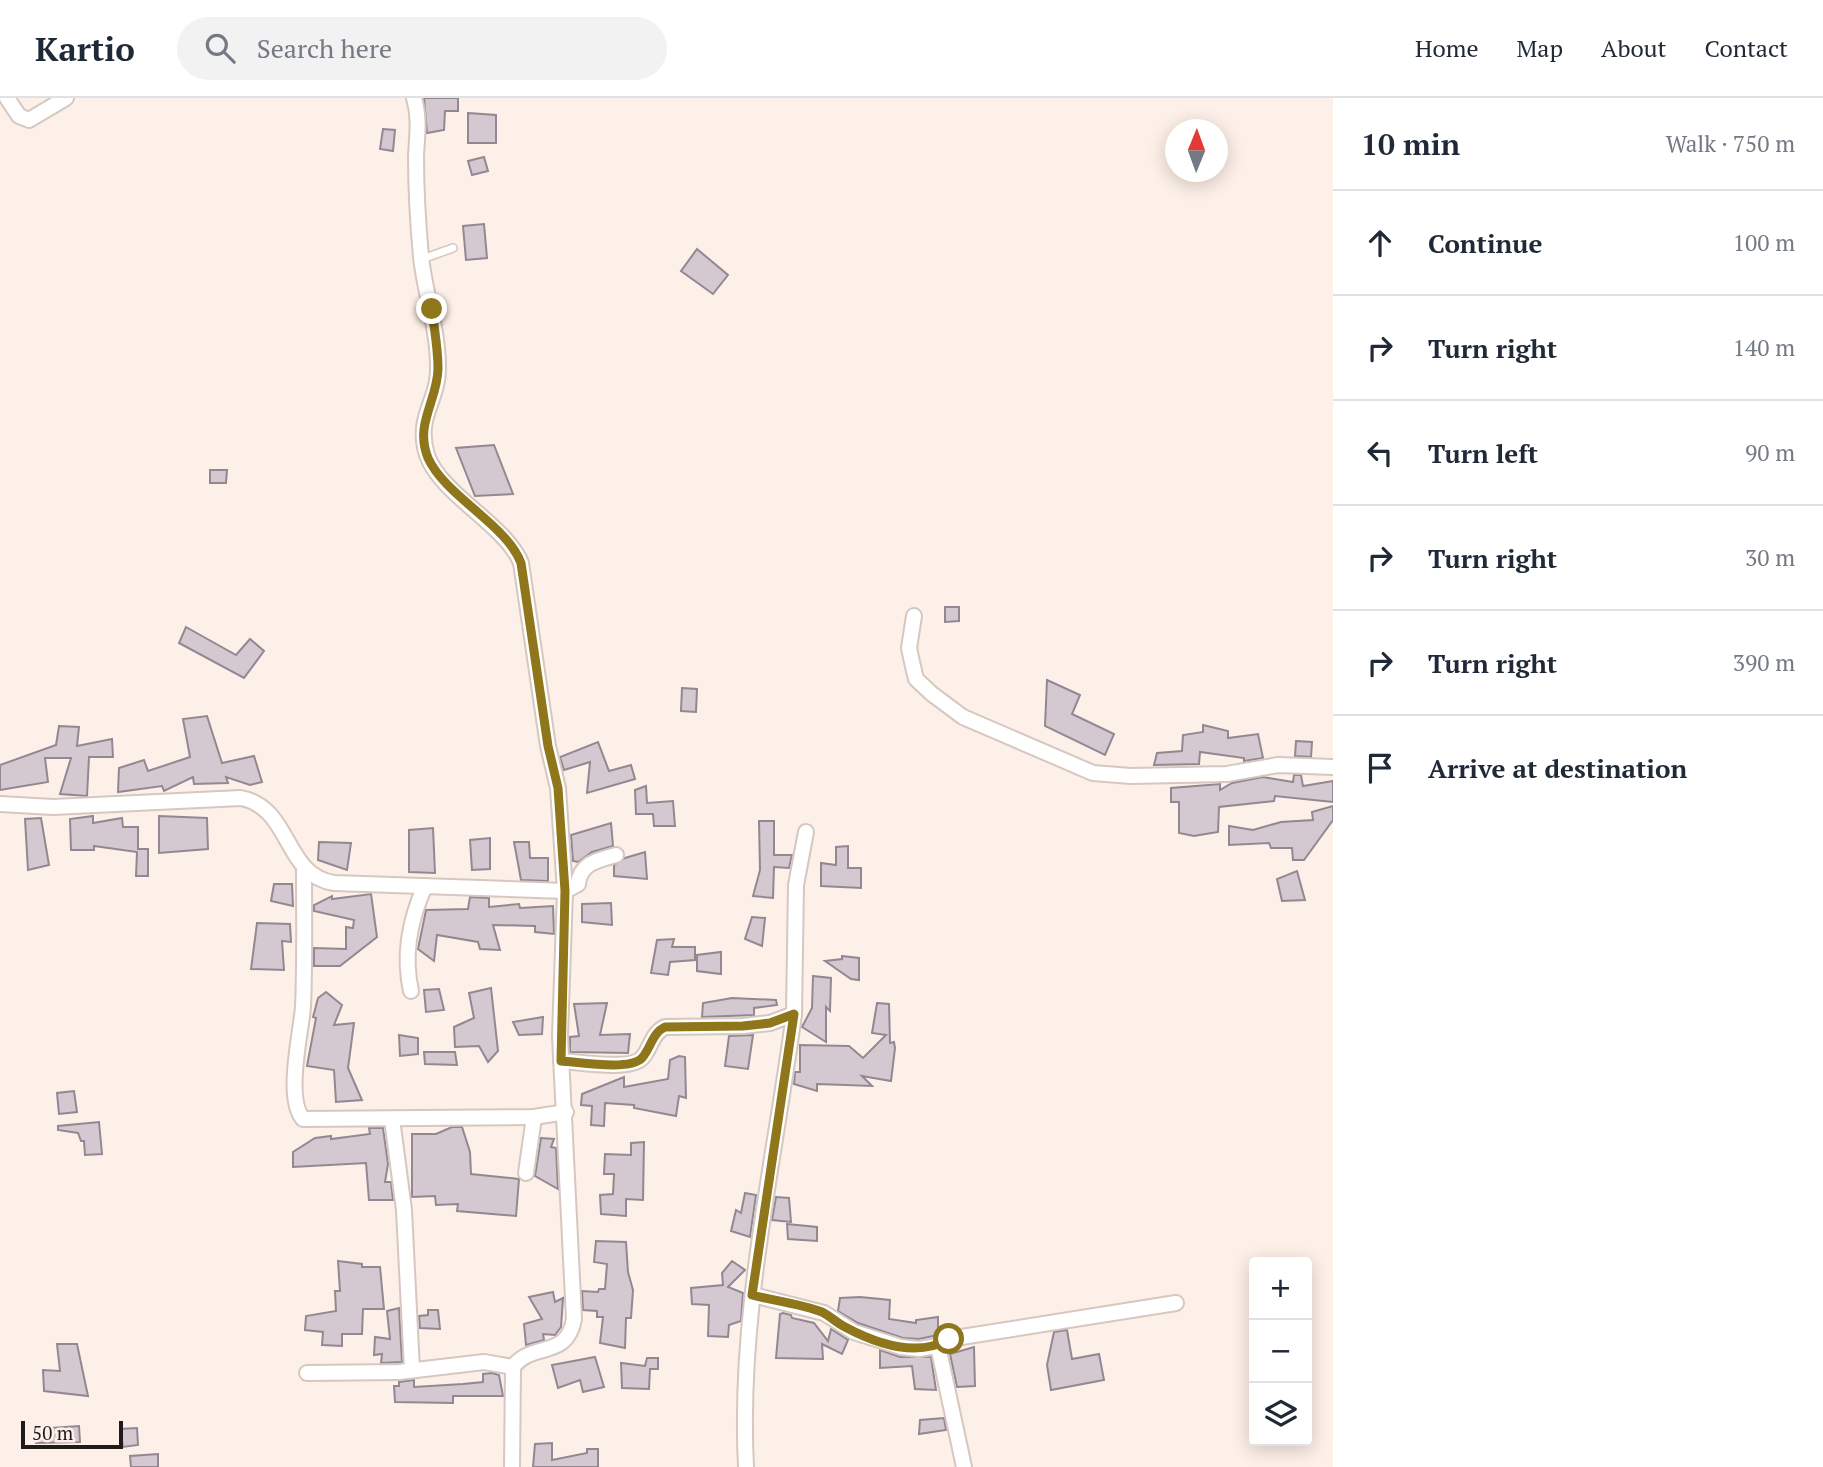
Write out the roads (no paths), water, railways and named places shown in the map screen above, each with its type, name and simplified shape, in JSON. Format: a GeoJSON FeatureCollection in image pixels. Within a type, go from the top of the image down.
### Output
{"type":"FeatureCollection","features":[{"type":"Feature","properties":{"kind":"street"},"geometry":{"type":"LineString","coordinates":[[7,98],[19,116],[29,120],[66,98]]}},
{"type":"Feature","properties":{"kind":"street"},"geometry":{"type":"LineString","coordinates":[[307,1373],[412,1370],[484,1362],[513,1367],[529,1356],[560,1345],[571,1335],[574,1319],[566,1112],[561,1061],[565,891],[558,788],[548,746],[521,563],[510,545],[440,474],[428,458],[425,414],[438,368],[432,309],[421,259],[416,156],[418,128],[414,98]]}},
{"type":"Feature","properties":{"kind":"street"},"geometry":{"type":"LineString","coordinates":[[915,616],[909,648],[912,662],[916,679],[932,694],[963,717],[1093,773],[1131,776],[1227,774],[1278,765],[1333,768]]}},
{"type":"Feature","properties":{"kind":"street"},"geometry":{"type":"LineString","coordinates":[[0,804],[53,807],[241,798],[252,800],[276,822],[304,870],[322,881],[334,883],[565,891],[579,884],[580,874],[590,863],[615,855]]}},
{"type":"Feature","properties":{"kind":"street"},"geometry":{"type":"LineString","coordinates":[[746,1467],[743,1407],[752,1295],[794,1014],[796,885],[806,832]]}},
{"type":"Feature","properties":{"kind":"street"},"geometry":{"type":"LineString","coordinates":[[304,870],[303,1007],[296,1070],[298,1113],[307,1121],[534,1117],[566,1112]]}},
{"type":"Feature","properties":{"kind":"street"},"geometry":{"type":"LineString","coordinates":[[411,991],[408,947],[414,911],[425,886]]}},
{"type":"Feature","properties":{"kind":"street"},"geometry":{"type":"LineString","coordinates":[[561,1061],[630,1063],[641,1059],[658,1031],[665,1027],[743,1026],[770,1023],[794,1014]]}},
{"type":"Feature","properties":{"kind":"street"},"geometry":{"type":"LineString","coordinates":[[526,1173],[534,1117]]}},
{"type":"Feature","properties":{"kind":"street"},"geometry":{"type":"LineString","coordinates":[[392,1119],[404,1210],[412,1370]]}},
{"type":"Feature","properties":{"kind":"street"},"geometry":{"type":"LineString","coordinates":[[752,1295],[824,1313],[854,1332],[901,1347],[919,1349],[938,1346],[949,1339],[1176,1303]]}},
{"type":"Feature","properties":{"kind":"street"},"geometry":{"type":"LineString","coordinates":[[938,1346],[964,1467]]}},
{"type":"Feature","properties":{"kind":"street"},"geometry":{"type":"LineString","coordinates":[[512,1467],[513,1367]]}},
{"type":"Feature","properties":{"kind":"lane"},"geometry":{"type":"LineString","coordinates":[[421,259],[453,248]]}}]}
